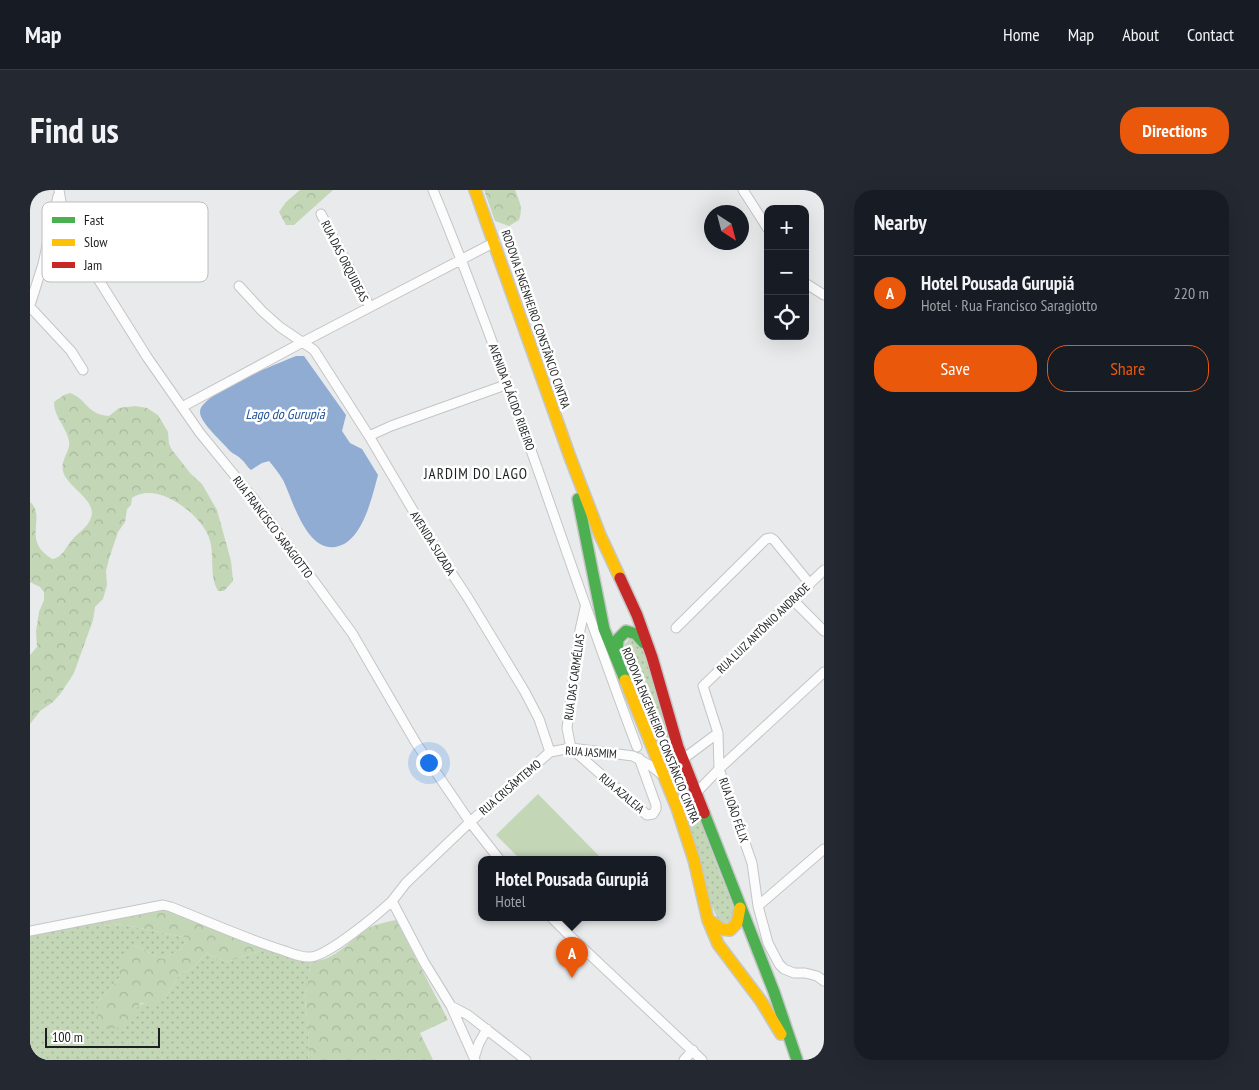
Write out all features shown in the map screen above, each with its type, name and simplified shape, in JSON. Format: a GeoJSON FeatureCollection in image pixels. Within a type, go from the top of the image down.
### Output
{"type":"FeatureCollection","features":[{"type":"Feature","properties":{"kind":"main road","name":"RODOVIA ENGENHEIRO CONSTÂNCIO CINTRA"},"geometry":{"type":"LineString","coordinates":[[475,190],[570,457],[600,535],[637,615],[652,657],[683,759],[774,992],[797,1060]]}},
{"type":"Feature","properties":{"kind":"main road","name":"RODOVIA ENGENHEIRO CONSTÂNCIO CINTRA"},"geometry":{"type":"LineString","coordinates":[[570,457],[586,530],[596,600],[604,629],[616,662],[666,778],[694,860],[708,920],[718,944],[778,1026],[793,1060]]}},
{"type":"Feature","properties":{"kind":"main road"},"geometry":{"type":"LineString","coordinates":[[616,662],[619,638],[629,631],[639,635],[652,657]]}},
{"type":"Feature","properties":{"kind":"main road"},"geometry":{"type":"LineString","coordinates":[[708,920],[718,929],[724,931],[730,929],[736,925],[739,919],[740,908]]}},
{"type":"Feature","properties":{"kind":"street","name":"AVENIDA PLÁCIDO RIBEIRO"},"geometry":{"type":"LineString","coordinates":[[433,190],[462,260],[508,384],[636,754]]}},
{"type":"Feature","properties":{"kind":"street"},"geometry":{"type":"LineString","coordinates":[[743,190],[764,222]]}},
{"type":"Feature","properties":{"kind":"street","name":"RUA DAS ORQUIDEAS"},"geometry":{"type":"LineString","coordinates":[[321,214],[370,307]]}},
{"type":"Feature","properties":{"kind":"street"},"geometry":{"type":"LineString","coordinates":[[182,407],[495,242]]}},
{"type":"Feature","properties":{"kind":"street"},"geometry":{"type":"LineString","coordinates":[[42,267],[30,306],[71,351],[82,370]]}},
{"type":"Feature","properties":{"kind":"street","name":"RUA FRANCISCO SARAGIOTTO"},"geometry":{"type":"LineString","coordinates":[[100,282],[147,357],[200,433],[253,498],[352,633],[416,743],[470,822],[497,856]]}},
{"type":"Feature","properties":{"kind":"street","name":"AVENIDA SUZADA"},"geometry":{"type":"LineString","coordinates":[[239,286],[262,311],[314,350],[369,436],[437,551],[525,692],[539,719],[550,752]]}},
{"type":"Feature","properties":{"kind":"street"},"geometry":{"type":"LineString","coordinates":[[809,286],[824,295]]}},
{"type":"Feature","properties":{"kind":"street"},"geometry":{"type":"LineString","coordinates":[[369,436],[391,426],[508,384]]}},
{"type":"Feature","properties":{"kind":"street"},"geometry":{"type":"LineString","coordinates":[[676,628],[766,539],[771,538],[774,540],[810,584]]}},
{"type":"Feature","properties":{"kind":"street","name":"RUA LUIZ ANTÔNIO ANDRADE"},"geometry":{"type":"LineString","coordinates":[[703,686],[824,570]]}},
{"type":"Feature","properties":{"kind":"street"},"geometry":{"type":"LineString","coordinates":[[793,600],[824,631]]}},
{"type":"Feature","properties":{"kind":"street","name":"RUA DAS CARMÉLIAS"},"geometry":{"type":"LineString","coordinates":[[571,748],[567,728],[580,630],[586,606]]}},
{"type":"Feature","properties":{"kind":"street"},"geometry":{"type":"LineString","coordinates":[[697,792],[719,768],[824,672]]}},
{"type":"Feature","properties":{"kind":"street","name":"RUA JOÃO FÉLIX"},"geometry":{"type":"LineString","coordinates":[[703,686],[718,733],[719,768],[752,862],[758,906],[768,943],[779,964],[784,969],[794,973],[817,976],[824,980]]}},
{"type":"Feature","properties":{"kind":"street"},"geometry":{"type":"LineString","coordinates":[[640,718],[640,736],[636,754],[666,778]]}},
{"type":"Feature","properties":{"kind":"street"},"geometry":{"type":"LineString","coordinates":[[683,759],[718,733]]}},
{"type":"Feature","properties":{"kind":"street","name":"RUA JASMIM"},"geometry":{"type":"LineString","coordinates":[[550,752],[571,748],[636,754]]}},
{"type":"Feature","properties":{"kind":"street","name":"RUA AZALEIA"},"geometry":{"type":"LineString","coordinates":[[571,748],[647,815],[653,814],[656,804],[636,754]]}},
{"type":"Feature","properties":{"kind":"street","name":"RUA CRISÂMTEMO"},"geometry":{"type":"LineString","coordinates":[[30,931],[163,905],[171,906],[262,944],[305,957],[322,954],[367,923],[392,901],[406,883],[470,822],[550,752]]}},
{"type":"Feature","properties":{"kind":"street"},"geometry":{"type":"LineString","coordinates":[[758,906],[824,849]]}},
{"type":"Feature","properties":{"kind":"street"},"geometry":{"type":"LineString","coordinates":[[392,901],[424,962],[451,1006],[474,1059]]}},
{"type":"Feature","properties":{"kind":"street"},"geometry":{"type":"LineString","coordinates":[[556,921],[702,1060]]}},
{"type":"Feature","properties":{"kind":"street"},"geometry":{"type":"LineString","coordinates":[[451,1006],[468,1015],[526,1060]]}},
{"type":"Feature","properties":{"kind":"street"},"geometry":{"type":"LineString","coordinates":[[474,1059],[479,1043],[487,1029]]}},
{"type":"Feature","properties":{"kind":"street"},"geometry":{"type":"LineString","coordinates":[[684,1060],[693,1050]]}},
{"type":"Feature","properties":{"kind":"green space"},"geometry":{"type":"Polygon","coordinates":[[[300,190],[333,190],[294,225],[286,225],[279,212],[286,202],[300,190]]]}},
{"type":"Feature","properties":{"kind":"green space"},"geometry":{"type":"Polygon","coordinates":[[[484,190],[515,190],[521,212],[519,220],[509,226],[495,221],[484,190]]]}},
{"type":"Feature","properties":{"kind":"green space"},"geometry":{"type":"Polygon","coordinates":[[[70,393],[101,415],[109,416],[119,408],[135,406],[147,408],[158,415],[168,432],[169,444],[172,450],[191,474],[202,484],[217,510],[231,561],[233,581],[224,591],[218,591],[213,577],[212,549],[208,535],[203,526],[186,509],[164,496],[153,493],[142,494],[132,498],[131,505],[127,509],[125,522],[118,532],[109,559],[106,571],[107,585],[103,599],[95,607],[93,620],[74,673],[61,693],[53,702],[40,711],[30,724],[30,655],[37,647],[36,632],[39,612],[44,600],[44,592],[40,587],[30,582],[30,502],[36,511],[36,539],[38,545],[52,559],[59,557],[89,522],[92,515],[88,501],[71,484],[62,467],[69,441],[56,412],[54,402],[70,393]]]}},
{"type":"Feature","properties":{"kind":"green space"},"geometry":{"type":"Polygon","coordinates":[[[630,638],[641,644],[671,742],[735,910],[730,923],[719,922],[710,902],[696,846],[626,655],[625,644],[630,638]]]}},
{"type":"Feature","properties":{"kind":"green space"},"geometry":{"type":"Polygon","coordinates":[[[538,794],[599,856],[517,856],[496,835],[538,794]]]}},
{"type":"Feature","properties":{"kind":"green space"},"geometry":{"type":"Polygon","coordinates":[[[160,908],[169,909],[266,949],[227,962],[206,953],[193,968],[179,975],[165,999],[151,1006],[142,1003],[138,1005],[135,1019],[126,1025],[109,1028],[98,1024],[97,1002],[120,978],[119,960],[135,945],[162,959],[180,950],[188,938],[121,924],[105,926],[103,921],[160,908]]]}},
{"type":"Feature","properties":{"kind":"green space"},"geometry":{"type":"Polygon","coordinates":[[[396,920],[448,1020],[420,1033],[433,1060],[308,1060],[309,1041],[305,999],[311,961],[328,958],[369,928],[396,920]]]}},
{"type":"Feature","properties":{"kind":"green space"},"geometry":{"type":"Polygon","coordinates":[[[103,921],[105,926],[121,924],[188,938],[180,950],[162,959],[135,945],[120,978],[97,1002],[138,1005],[165,999],[179,975],[193,968],[206,953],[227,962],[266,949],[311,961],[305,999],[309,1041],[308,1060],[30,1060],[30,935],[103,921]]]}},
{"type":"Feature","properties":{"kind":"water","name":"Lago do Gurupiá"},"geometry":{"type":"Polygon","coordinates":[[[296,356],[304,356],[346,415],[342,431],[350,443],[362,449],[378,475],[360,526],[347,542],[339,546],[328,547],[318,543],[303,524],[283,480],[269,461],[251,470],[212,431],[203,420],[200,411],[204,404],[213,396],[242,379],[296,356]]]}},
{"type":"Feature","properties":{"kind":"traffic: fast"},"geometry":{"type":"LineString","coordinates":[[578,499],[604,629],[625,680]]}},
{"type":"Feature","properties":{"kind":"traffic: fast"},"geometry":{"type":"LineString","coordinates":[[617,658],[618,639],[626,631],[636,634],[644,643]]}},
{"type":"Feature","properties":{"kind":"traffic: fast"},"geometry":{"type":"LineString","coordinates":[[704,813],[774,992],[797,1060]]}},
{"type":"Feature","properties":{"kind":"traffic: slow"},"geometry":{"type":"LineString","coordinates":[[475,190],[570,457],[600,535],[620,578]]}},
{"type":"Feature","properties":{"kind":"traffic: slow"},"geometry":{"type":"LineString","coordinates":[[625,680],[677,808],[694,860],[708,920],[718,944],[761,1001],[781,1034]]}},
{"type":"Feature","properties":{"kind":"traffic: slow"},"geometry":{"type":"LineString","coordinates":[[709,920],[721,929],[730,930],[737,923],[740,908]]}},
{"type":"Feature","properties":{"kind":"traffic: jam"},"geometry":{"type":"LineString","coordinates":[[620,578],[637,615],[652,657],[678,747],[704,813]]}},
{"type":"Feature","properties":{"kind":"place","name":"Hotel Pousada Gurupiá"},"geometry":{"type":"Point","coordinates":[572,978]}},
{"type":"Feature","properties":{"kind":"district","name":"JARDIM DO LAGO"},"geometry":{"type":"Point","coordinates":[476,473]}}]}
